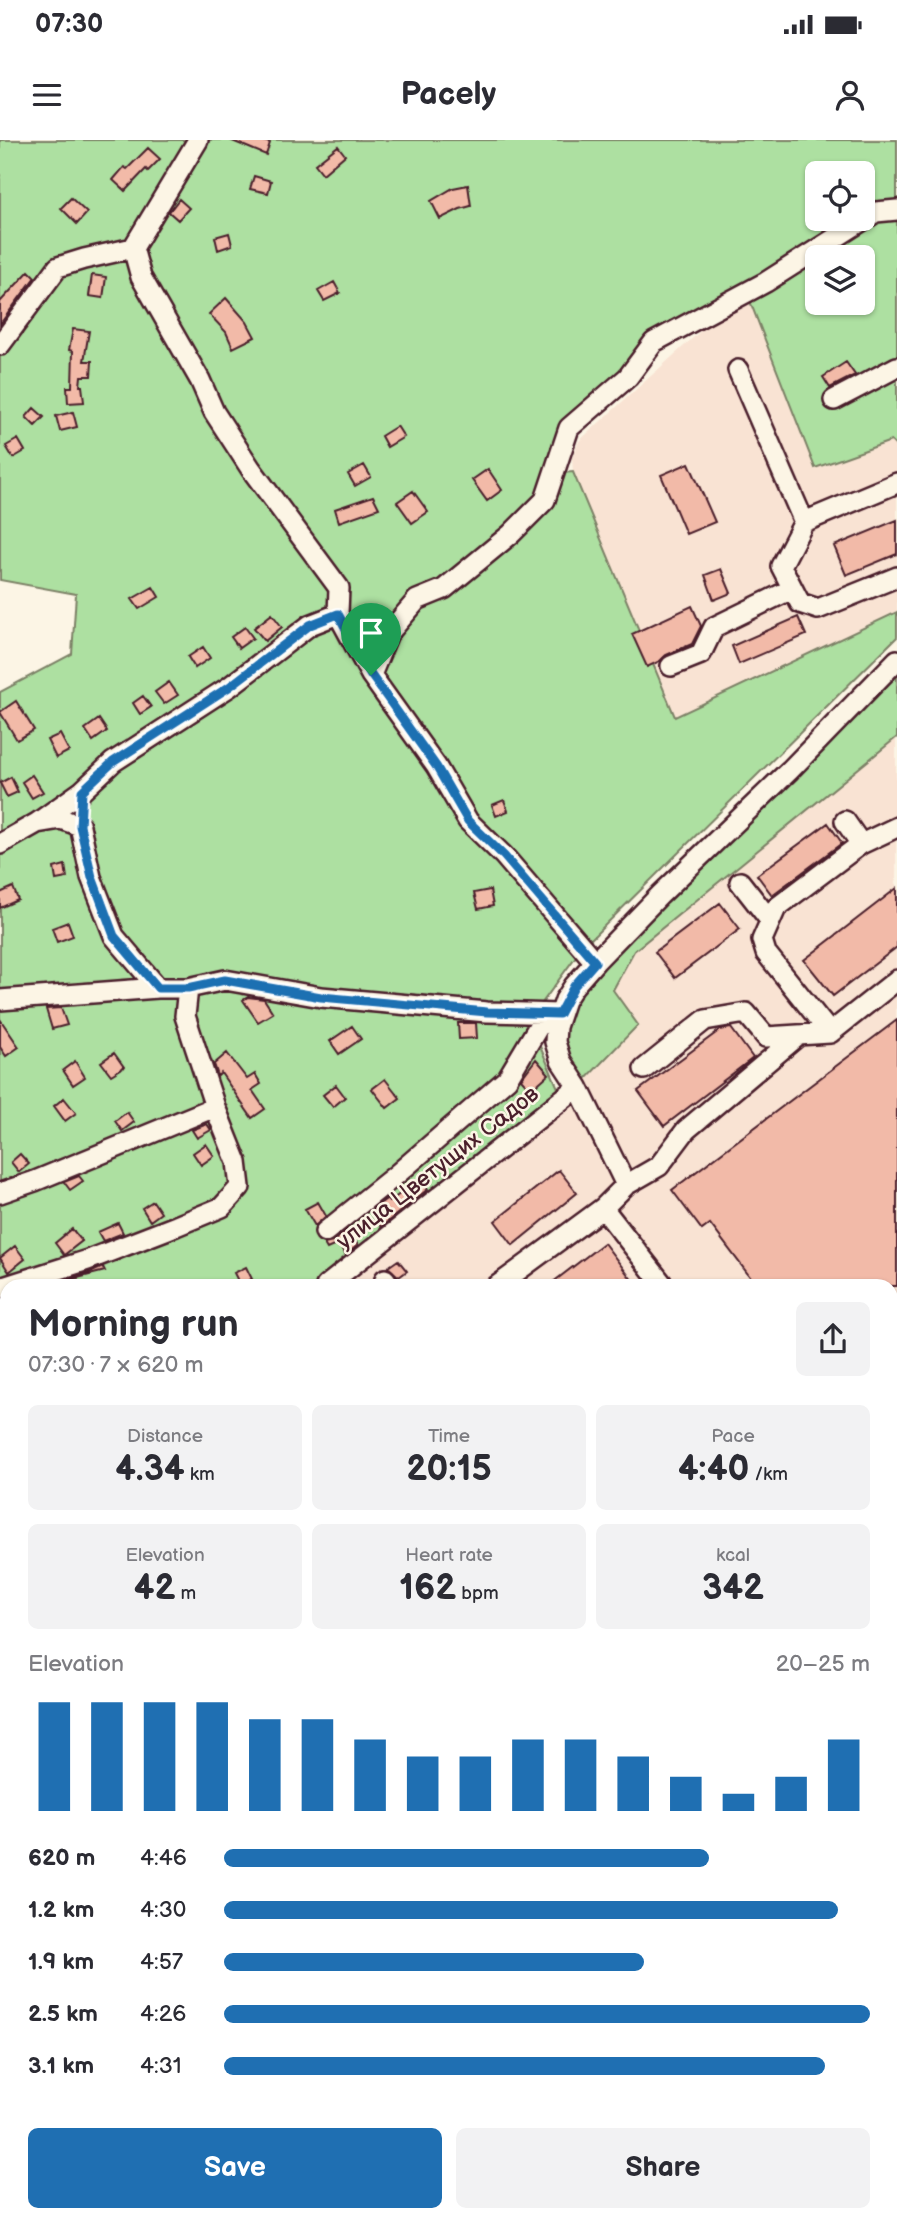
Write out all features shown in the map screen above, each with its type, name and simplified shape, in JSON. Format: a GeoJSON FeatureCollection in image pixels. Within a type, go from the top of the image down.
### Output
{"type":"FeatureCollection","features":[{"type":"Feature","properties":{"kind":"street"},"geometry":{"type":"LineString","coordinates":[[198,140],[133,248],[141,277],[200,380],[214,412],[251,469],[339,588],[338,614],[371,675],[436,766],[468,821],[504,856],[595,962]]}},
{"type":"Feature","properties":{"kind":"street"},"geometry":{"type":"LineString","coordinates":[[371,675],[387,634],[417,600],[444,589],[511,534],[545,500],[569,428],[628,377],[654,342],[766,282],[876,212],[897,210]]}},
{"type":"Feature","properties":{"kind":"street"},"geometry":{"type":"LineString","coordinates":[[0,345],[58,267],[84,258],[133,248]]}},
{"type":"Feature","properties":{"kind":"street"},"geometry":{"type":"LineString","coordinates":[[834,400],[897,367]]}},
{"type":"Feature","properties":{"kind":"street"},"geometry":{"type":"LineString","coordinates":[[738,370],[804,522]]}},
{"type":"Feature","properties":{"kind":"street"},"geometry":{"type":"LineString","coordinates":[[897,483],[804,522],[781,566],[800,603],[818,609],[897,577]]}},
{"type":"Feature","properties":{"kind":"street"},"geometry":{"type":"LineString","coordinates":[[671,666],[701,654],[713,627],[792,589]]}},
{"type":"Feature","properties":{"kind":"street"},"geometry":{"type":"LineString","coordinates":[[0,844],[37,823],[82,791],[113,762],[229,687],[310,625],[338,614]]}},
{"type":"Feature","properties":{"kind":"street"},"geometry":{"type":"LineString","coordinates":[[325,1232],[507,1079],[552,1014],[595,962],[660,895],[790,770],[897,660]]}},
{"type":"Feature","properties":{"kind":"street"},"geometry":{"type":"LineString","coordinates":[[82,791],[80,826],[92,877],[114,936],[158,988]]}},
{"type":"Feature","properties":{"kind":"street"},"geometry":{"type":"LineString","coordinates":[[37,823],[61,819],[80,826]]}},
{"type":"Feature","properties":{"kind":"street"},"geometry":{"type":"LineString","coordinates":[[845,821],[861,844]]}},
{"type":"Feature","properties":{"kind":"street"},"geometry":{"type":"LineString","coordinates":[[830,1033],[766,953],[762,940],[776,908],[861,844],[897,827]]}},
{"type":"Feature","properties":{"kind":"street"},"geometry":{"type":"LineString","coordinates":[[740,882],[769,919]]}},
{"type":"Feature","properties":{"kind":"street"},"geometry":{"type":"LineString","coordinates":[[0,1000],[188,988],[225,980],[321,997],[487,1012],[552,1014]]}},
{"type":"Feature","properties":{"kind":"street"},"geometry":{"type":"LineString","coordinates":[[645,1069],[705,1020],[746,1013],[766,1037],[830,1033],[897,980]]}},
{"type":"Feature","properties":{"kind":"street"},"geometry":{"type":"LineString","coordinates":[[28,1279],[88,1260],[222,1207],[240,1186],[237,1162],[215,1107],[185,1016],[188,988]]}},
{"type":"Feature","properties":{"kind":"street"},"geometry":{"type":"LineString","coordinates":[[552,1014],[555,1042],[561,1062],[578,1087],[626,1185]]}},
{"type":"Feature","properties":{"kind":"street"},"geometry":{"type":"LineString","coordinates":[[507,1279],[603,1208],[626,1185],[659,1166],[686,1130],[799,1035]]}},
{"type":"Feature","properties":{"kind":"street","name":"улица Цветущих Садов"},"geometry":{"type":"LineString","coordinates":[[335,1279],[578,1087]]}},
{"type":"Feature","properties":{"kind":"street"},"geometry":{"type":"LineString","coordinates":[[0,1193],[215,1107]]}},
{"type":"Feature","properties":{"kind":"street"},"geometry":{"type":"LineString","coordinates":[[603,1208],[659,1279]]}},
{"type":"Feature","properties":{"kind":"shaded area"},"geometry":{"type":"Polygon","coordinates":[[[746,290],[897,447],[897,612],[675,717],[573,472],[572,458],[579,441],[746,290]]]}},
{"type":"Feature","properties":{"kind":"shaded area"},"geometry":{"type":"Polygon","coordinates":[[[896,736],[896,1279],[336,1279],[564,1102],[638,1025],[613,990],[634,951],[896,736]]]}},
{"type":"Feature","properties":{"kind":"green space"},"geometry":{"type":"Polygon","coordinates":[[[0,140],[897,140],[897,447],[891,441],[815,468],[746,291],[672,333],[600,392],[549,474],[573,472],[675,717],[897,612],[897,637],[582,948],[529,1021],[564,1102],[336,1279],[0,1279],[0,692],[72,654],[76,594],[0,580],[0,140]]]}},
{"type":"Feature","properties":{"kind":"green space"},"geometry":{"type":"Polygon","coordinates":[[[897,660],[897,737],[634,951],[613,990],[638,1025],[578,1087],[555,1042],[574,986],[897,660]]]}},
{"type":"Feature","properties":{"kind":"building"},"geometry":{"type":"Polygon","coordinates":[[[230,140],[261,140],[270,143],[266,155],[230,140]]]}},
{"type":"Feature","properties":{"kind":"building"},"geometry":{"type":"Polygon","coordinates":[[[338,146],[345,155],[323,174],[315,164],[338,146]]]}},
{"type":"Feature","properties":{"kind":"building"},"geometry":{"type":"Polygon","coordinates":[[[148,148],[160,159],[125,191],[113,180],[124,167],[127,169],[148,148]]]}},
{"type":"Feature","properties":{"kind":"building"},"geometry":{"type":"Polygon","coordinates":[[[254,176],[271,181],[268,193],[250,189],[254,176]]]}},
{"type":"Feature","properties":{"kind":"building"},"geometry":{"type":"Polygon","coordinates":[[[468,185],[471,206],[440,219],[431,201],[453,188],[468,185]]]}},
{"type":"Feature","properties":{"kind":"building"},"geometry":{"type":"Polygon","coordinates":[[[71,198],[87,213],[77,224],[61,208],[71,198]]]}},
{"type":"Feature","properties":{"kind":"building"},"geometry":{"type":"Polygon","coordinates":[[[179,199],[189,208],[178,220],[169,212],[179,199]]]}},
{"type":"Feature","properties":{"kind":"building"},"geometry":{"type":"Polygon","coordinates":[[[229,233],[232,245],[218,250],[215,237],[229,233]]]}},
{"type":"Feature","properties":{"kind":"building"},"geometry":{"type":"Polygon","coordinates":[[[29,271],[35,277],[0,324],[0,302],[29,271]]]}},
{"type":"Feature","properties":{"kind":"building"},"geometry":{"type":"Polygon","coordinates":[[[92,275],[106,277],[103,298],[89,296],[92,275]]]}},
{"type":"Feature","properties":{"kind":"building"},"geometry":{"type":"Polygon","coordinates":[[[334,282],[340,293],[324,301],[318,291],[334,282]]]}},
{"type":"Feature","properties":{"kind":"building"},"geometry":{"type":"Polygon","coordinates":[[[226,298],[247,322],[255,337],[233,348],[226,332],[209,314],[226,298]]]}},
{"type":"Feature","properties":{"kind":"building"},"geometry":{"type":"Polygon","coordinates":[[[73,329],[89,331],[84,361],[92,361],[91,376],[81,376],[80,386],[84,402],[68,403],[67,387],[72,387],[73,351],[69,350],[73,329]]]}},
{"type":"Feature","properties":{"kind":"building"},"geometry":{"type":"Polygon","coordinates":[[[846,362],[855,375],[830,388],[823,377],[846,362]]]}},
{"type":"Feature","properties":{"kind":"building"},"geometry":{"type":"Polygon","coordinates":[[[34,408],[44,417],[35,426],[26,417],[34,408]]]}},
{"type":"Feature","properties":{"kind":"building"},"geometry":{"type":"Polygon","coordinates":[[[73,412],[77,427],[60,431],[56,416],[73,412]]]}},
{"type":"Feature","properties":{"kind":"building"},"geometry":{"type":"Polygon","coordinates":[[[397,426],[404,437],[387,447],[381,436],[397,426]]]}},
{"type":"Feature","properties":{"kind":"building"},"geometry":{"type":"Polygon","coordinates":[[[18,439],[25,451],[13,458],[6,446],[18,439]]]}},
{"type":"Feature","properties":{"kind":"building"},"geometry":{"type":"Polygon","coordinates":[[[689,463],[715,522],[686,534],[661,475],[689,463]]]}},
{"type":"Feature","properties":{"kind":"building"},"geometry":{"type":"Polygon","coordinates":[[[364,465],[371,477],[355,486],[348,474],[364,465]]]}},
{"type":"Feature","properties":{"kind":"building"},"geometry":{"type":"Polygon","coordinates":[[[488,469],[502,490],[487,501],[472,480],[488,469]]]}},
{"type":"Feature","properties":{"kind":"building"},"geometry":{"type":"Polygon","coordinates":[[[413,491],[428,512],[412,523],[397,502],[413,491]]]}},
{"type":"Feature","properties":{"kind":"building"},"geometry":{"type":"Polygon","coordinates":[[[373,496],[379,508],[339,522],[335,509],[373,496]]]}},
{"type":"Feature","properties":{"kind":"building"},"geometry":{"type":"Polygon","coordinates":[[[897,520],[897,554],[846,575],[834,546],[897,520]]]}},
{"type":"Feature","properties":{"kind":"building"},"geometry":{"type":"Polygon","coordinates":[[[721,569],[731,593],[714,600],[705,575],[721,569]]]}},
{"type":"Feature","properties":{"kind":"building"},"geometry":{"type":"Polygon","coordinates":[[[153,587],[159,597],[139,609],[132,599],[153,587]]]}},
{"type":"Feature","properties":{"kind":"building"},"geometry":{"type":"Polygon","coordinates":[[[692,606],[701,626],[692,644],[647,667],[632,634],[692,606]]]}},
{"type":"Feature","properties":{"kind":"building"},"geometry":{"type":"Polygon","coordinates":[[[272,614],[282,627],[265,641],[254,628],[272,614]]]}},
{"type":"Feature","properties":{"kind":"building"},"geometry":{"type":"Polygon","coordinates":[[[798,617],[806,635],[739,664],[732,646],[798,617]]]}},
{"type":"Feature","properties":{"kind":"building"},"geometry":{"type":"Polygon","coordinates":[[[245,627],[253,638],[239,648],[231,637],[245,627]]]}},
{"type":"Feature","properties":{"kind":"building"},"geometry":{"type":"Polygon","coordinates":[[[203,647],[210,658],[195,668],[188,657],[203,647]]]}},
{"type":"Feature","properties":{"kind":"building"},"geometry":{"type":"Polygon","coordinates":[[[169,682],[178,695],[164,704],[155,692],[169,682]]]}},
{"type":"Feature","properties":{"kind":"building"},"geometry":{"type":"Polygon","coordinates":[[[143,696],[151,707],[140,714],[133,703],[143,696]]]}},
{"type":"Feature","properties":{"kind":"building"},"geometry":{"type":"Polygon","coordinates":[[[16,701],[34,730],[17,740],[0,712],[16,701]]]}},
{"type":"Feature","properties":{"kind":"building"},"geometry":{"type":"Polygon","coordinates":[[[99,719],[107,731],[93,741],[85,729],[99,719]]]}},
{"type":"Feature","properties":{"kind":"building"},"geometry":{"type":"Polygon","coordinates":[[[60,734],[69,751],[56,758],[47,740],[60,734]]]}},
{"type":"Feature","properties":{"kind":"building"},"geometry":{"type":"Polygon","coordinates":[[[32,775],[43,792],[32,798],[22,782],[32,775]]]}},
{"type":"Feature","properties":{"kind":"building"},"geometry":{"type":"Polygon","coordinates":[[[11,777],[18,792],[7,797],[0,783],[11,777]]]}},
{"type":"Feature","properties":{"kind":"building"},"geometry":{"type":"Polygon","coordinates":[[[504,800],[508,811],[496,816],[492,805],[504,800]]]}},
{"type":"Feature","properties":{"kind":"building"},"geometry":{"type":"Polygon","coordinates":[[[828,823],[842,843],[772,895],[757,875],[828,823]]]}},
{"type":"Feature","properties":{"kind":"building"},"geometry":{"type":"Polygon","coordinates":[[[65,865],[67,878],[56,880],[54,868],[65,865]]]}},
{"type":"Feature","properties":{"kind":"building"},"geometry":{"type":"Polygon","coordinates":[[[13,887],[18,900],[0,908],[0,893],[13,887]]]}},
{"type":"Feature","properties":{"kind":"building"},"geometry":{"type":"Polygon","coordinates":[[[897,888],[897,947],[833,996],[804,960],[897,888]]]}},
{"type":"Feature","properties":{"kind":"building"},"geometry":{"type":"Polygon","coordinates":[[[490,890],[493,906],[478,909],[474,893],[490,890]]]}},
{"type":"Feature","properties":{"kind":"building"},"geometry":{"type":"Polygon","coordinates":[[[720,903],[740,929],[675,978],[655,952],[720,903]]]}},
{"type":"Feature","properties":{"kind":"building"},"geometry":{"type":"Polygon","coordinates":[[[68,922],[73,936],[57,942],[52,928],[68,922]]]}},
{"type":"Feature","properties":{"kind":"building"},"geometry":{"type":"Polygon","coordinates":[[[248,997],[264,999],[273,1013],[258,1022],[243,1000],[248,997]]]}},
{"type":"Feature","properties":{"kind":"building"},"geometry":{"type":"Polygon","coordinates":[[[61,1008],[67,1025],[52,1029],[46,1009],[61,1008]]]}},
{"type":"Feature","properties":{"kind":"building"},"geometry":{"type":"Polygon","coordinates":[[[0,1019],[19,1047],[6,1056],[0,1047],[0,1019]]]}},
{"type":"Feature","properties":{"kind":"building"},"geometry":{"type":"Polygon","coordinates":[[[897,1020],[897,1279],[752,1279],[710,1224],[702,1230],[672,1190],[897,1020]]]}},
{"type":"Feature","properties":{"kind":"building"},"geometry":{"type":"Polygon","coordinates":[[[458,1023],[476,1023],[477,1038],[459,1039],[458,1023]]]}},
{"type":"Feature","properties":{"kind":"building"},"geometry":{"type":"Polygon","coordinates":[[[352,1026],[361,1039],[339,1054],[330,1041],[352,1026]]]}},
{"type":"Feature","properties":{"kind":"building"},"geometry":{"type":"Polygon","coordinates":[[[731,1028],[753,1058],[664,1126],[638,1091],[720,1030],[731,1028]]]}},
{"type":"Feature","properties":{"kind":"building"},"geometry":{"type":"Polygon","coordinates":[[[114,1053],[124,1067],[111,1075],[101,1062],[114,1053]]]}},
{"type":"Feature","properties":{"kind":"building"},"geometry":{"type":"Polygon","coordinates":[[[227,1053],[247,1079],[255,1074],[261,1084],[252,1090],[265,1109],[252,1118],[221,1073],[218,1076],[214,1064],[227,1053]]]}},
{"type":"Feature","properties":{"kind":"building"},"geometry":{"type":"Polygon","coordinates":[[[536,1059],[549,1074],[531,1090],[521,1079],[536,1059]]]}},
{"type":"Feature","properties":{"kind":"building"},"geometry":{"type":"Polygon","coordinates":[[[75,1061],[85,1077],[73,1085],[63,1070],[75,1061]]]}},
{"type":"Feature","properties":{"kind":"building"},"geometry":{"type":"Polygon","coordinates":[[[385,1079],[400,1098],[387,1108],[372,1089],[385,1079]]]}},
{"type":"Feature","properties":{"kind":"building"},"geometry":{"type":"Polygon","coordinates":[[[336,1085],[345,1097],[333,1107],[323,1095],[336,1085]]]}},
{"type":"Feature","properties":{"kind":"building"},"geometry":{"type":"Polygon","coordinates":[[[64,1098],[76,1113],[65,1121],[54,1106],[64,1098]]]}},
{"type":"Feature","properties":{"kind":"building"},"geometry":{"type":"Polygon","coordinates":[[[127,1112],[134,1122],[122,1131],[115,1121],[127,1112]]]}},
{"type":"Feature","properties":{"kind":"building"},"geometry":{"type":"Polygon","coordinates":[[[207,1124],[211,1130],[197,1138],[192,1130],[207,1124]]]}},
{"type":"Feature","properties":{"kind":"building"},"geometry":{"type":"Polygon","coordinates":[[[206,1144],[214,1156],[201,1165],[193,1153],[206,1144]]]}},
{"type":"Feature","properties":{"kind":"building"},"geometry":{"type":"Polygon","coordinates":[[[20,1154],[29,1164],[19,1172],[11,1162],[20,1154]]]}},
{"type":"Feature","properties":{"kind":"building"},"geometry":{"type":"Polygon","coordinates":[[[559,1170],[577,1193],[513,1245],[495,1221],[559,1170]]]}},
{"type":"Feature","properties":{"kind":"building"},"geometry":{"type":"Polygon","coordinates":[[[79,1176],[83,1181],[70,1190],[64,1182],[79,1176]]]}},
{"type":"Feature","properties":{"kind":"building"},"geometry":{"type":"Polygon","coordinates":[[[420,1179],[428,1189],[381,1227],[370,1212],[386,1199],[389,1202],[420,1179]]]}},
{"type":"Feature","properties":{"kind":"building"},"geometry":{"type":"Polygon","coordinates":[[[153,1201],[161,1213],[150,1221],[142,1208],[153,1201]]]}},
{"type":"Feature","properties":{"kind":"building"},"geometry":{"type":"Polygon","coordinates":[[[318,1202],[326,1216],[315,1226],[305,1209],[318,1202]]]}},
{"type":"Feature","properties":{"kind":"building"},"geometry":{"type":"Polygon","coordinates":[[[118,1223],[123,1233],[103,1241],[98,1232],[118,1223]]]}},
{"type":"Feature","properties":{"kind":"building"},"geometry":{"type":"Polygon","coordinates":[[[72,1229],[82,1241],[64,1255],[55,1243],[72,1229]]]}},
{"type":"Feature","properties":{"kind":"building"},"geometry":{"type":"Polygon","coordinates":[[[347,1230],[358,1245],[346,1255],[338,1244],[327,1249],[324,1244],[333,1242],[347,1230]]]}},
{"type":"Feature","properties":{"kind":"building"},"geometry":{"type":"Polygon","coordinates":[[[604,1243],[631,1279],[557,1279],[604,1243]]]}},
{"type":"Feature","properties":{"kind":"building"},"geometry":{"type":"Polygon","coordinates":[[[15,1246],[25,1259],[9,1272],[0,1258],[15,1246]]]}},
{"type":"Feature","properties":{"kind":"building"},"geometry":{"type":"Polygon","coordinates":[[[398,1260],[407,1271],[399,1277],[388,1267],[398,1260]]]}},
{"type":"Feature","properties":{"kind":"building"},"geometry":{"type":"Polygon","coordinates":[[[103,1267],[105,1271],[69,1279],[103,1267]]]}},
{"type":"Feature","properties":{"kind":"building"},"geometry":{"type":"Polygon","coordinates":[[[246,1267],[252,1279],[237,1279],[234,1273],[246,1267]]]}},
{"type":"Feature","properties":{"kind":"route"},"geometry":{"type":"LineString","coordinates":[[338,614],[371,675],[436,766],[468,821],[504,856],[595,962],[574,986],[559,1014],[487,1012],[321,997],[225,980],[188,988],[158,988],[114,936],[92,877],[80,826],[82,791],[113,762],[229,687],[310,625],[338,614]]}}]}
